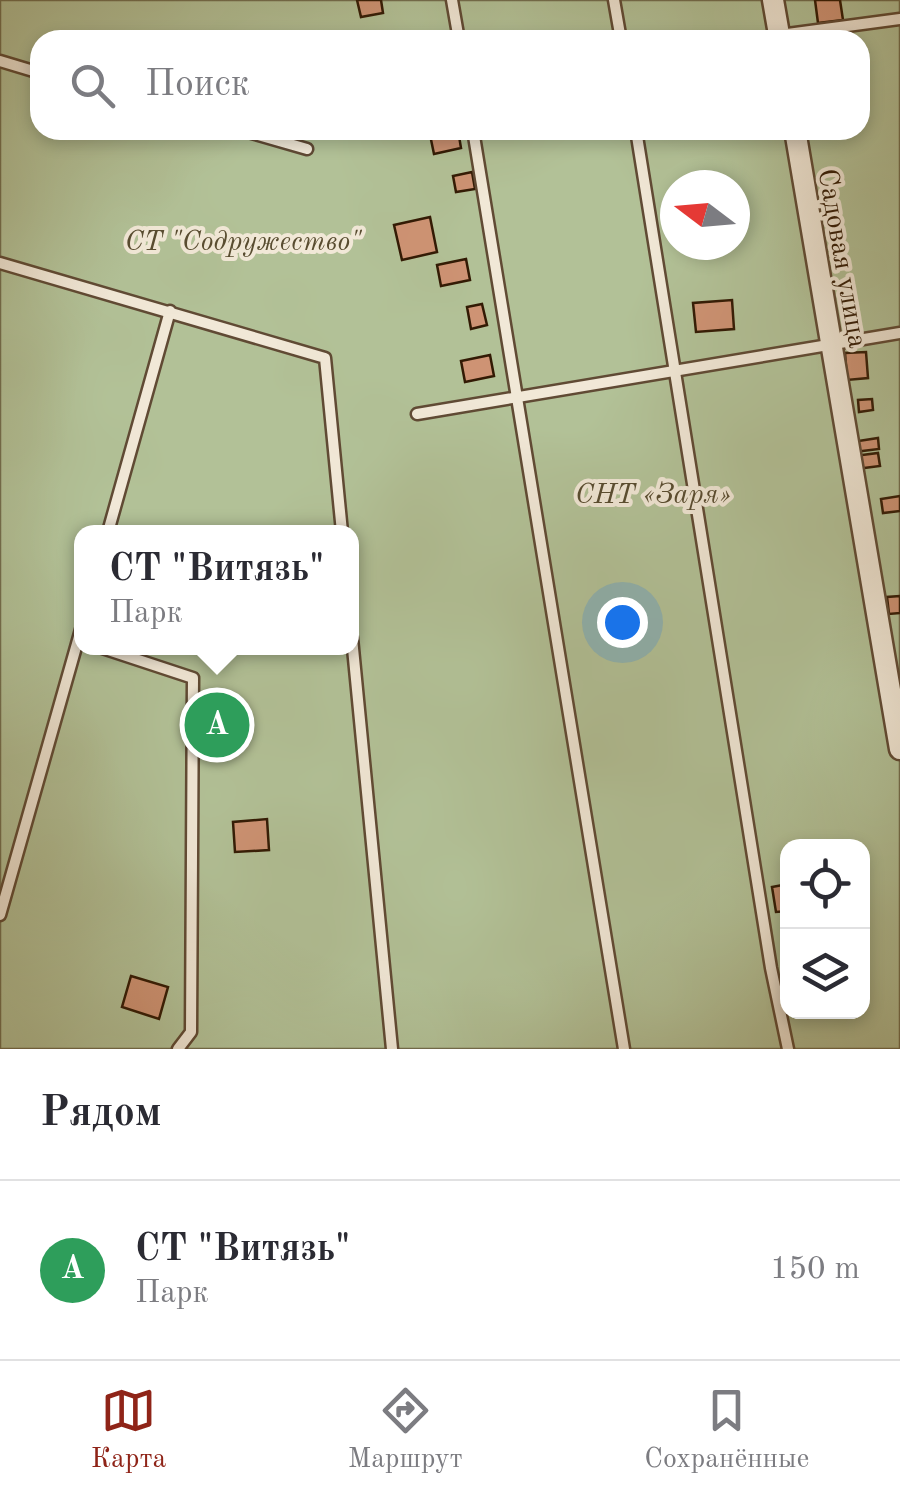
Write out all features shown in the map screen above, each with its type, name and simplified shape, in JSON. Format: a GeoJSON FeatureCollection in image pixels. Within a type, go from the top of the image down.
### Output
{"type":"FeatureCollection","features":[{"type":"Feature","properties":{"kind":"street"},"geometry":{"type":"LineString","coordinates":[[773,0],[778,30]]}},
{"type":"Feature","properties":{"kind":"street","name":"Садовая улица"},"geometry":{"type":"LineString","coordinates":[[797,140],[900,749]]}},
{"type":"Feature","properties":{"kind":"lane"},"geometry":{"type":"LineString","coordinates":[[452,0],[457,30]]}},
{"type":"Feature","properties":{"kind":"lane"},"geometry":{"type":"LineString","coordinates":[[614,0],[619,30]]}},
{"type":"Feature","properties":{"kind":"lane"},"geometry":{"type":"LineString","coordinates":[[830,30],[900,19]]}},
{"type":"Feature","properties":{"kind":"lane"},"geometry":{"type":"LineString","coordinates":[[0,61],[30,69]]}},
{"type":"Feature","properties":{"kind":"lane"},"geometry":{"type":"LineString","coordinates":[[276,140],[308,149]]}},
{"type":"Feature","properties":{"kind":"lane"},"geometry":{"type":"LineString","coordinates":[[476,140],[624,1049]]}},
{"type":"Feature","properties":{"kind":"lane"},"geometry":{"type":"LineString","coordinates":[[638,140],[771,968],[788,1049]]}},
{"type":"Feature","properties":{"kind":"lane"},"geometry":{"type":"LineString","coordinates":[[0,263],[325,358],[341,525]]}},
{"type":"Feature","properties":{"kind":"lane"},"geometry":{"type":"LineString","coordinates":[[110,525],[170,311]]}},
{"type":"Feature","properties":{"kind":"lane"},"geometry":{"type":"LineString","coordinates":[[417,414],[900,333]]}},
{"type":"Feature","properties":{"kind":"lane"},"geometry":{"type":"LineString","coordinates":[[0,915],[76,655]]}},
{"type":"Feature","properties":{"kind":"lane"},"geometry":{"type":"LineString","coordinates":[[123,655],[192,678],[191,1032],[178,1049]]}},
{"type":"Feature","properties":{"kind":"lane"},"geometry":{"type":"LineString","coordinates":[[354,655],[392,1049]]}},
{"type":"Feature","properties":{"kind":"green space"},"geometry":{"type":"Polygon","coordinates":[[[0,0],[900,0],[900,1049],[0,1049],[0,0]]]}},
{"type":"Feature","properties":{"kind":"building"},"geometry":{"type":"Polygon","coordinates":[[[357,0],[381,0],[383,13],[361,17],[357,0]]]}},
{"type":"Feature","properties":{"kind":"building"},"geometry":{"type":"Polygon","coordinates":[[[815,0],[840,0],[843,20],[818,23],[815,0]]]}},
{"type":"Feature","properties":{"kind":"building"},"geometry":{"type":"Polygon","coordinates":[[[431,140],[460,140],[461,148],[434,154],[431,140]]]}},
{"type":"Feature","properties":{"kind":"building"},"geometry":{"type":"Polygon","coordinates":[[[472,172],[475,189],[456,192],[453,176],[472,172]]]}},
{"type":"Feature","properties":{"kind":"building"},"geometry":{"type":"Polygon","coordinates":[[[430,217],[437,252],[402,260],[394,225],[430,217]]]}},
{"type":"Feature","properties":{"kind":"building"},"geometry":{"type":"Polygon","coordinates":[[[466,259],[470,280],[441,286],[437,265],[466,259]]]}},
{"type":"Feature","properties":{"kind":"building"},"geometry":{"type":"Polygon","coordinates":[[[732,300],[734,329],[696,332],[693,303],[732,300]]]}},
{"type":"Feature","properties":{"kind":"building"},"geometry":{"type":"Polygon","coordinates":[[[482,304],[487,325],[471,329],[467,307],[482,304]]]}},
{"type":"Feature","properties":{"kind":"building"},"geometry":{"type":"Polygon","coordinates":[[[866,352],[868,378],[847,380],[845,353],[866,352]]]}},
{"type":"Feature","properties":{"kind":"building"},"geometry":{"type":"Polygon","coordinates":[[[490,355],[494,376],[465,382],[461,361],[490,355]]]}},
{"type":"Feature","properties":{"kind":"building"},"geometry":{"type":"Polygon","coordinates":[[[872,399],[873,410],[859,412],[858,400],[872,399]]]}},
{"type":"Feature","properties":{"kind":"building"},"geometry":{"type":"Polygon","coordinates":[[[878,438],[879,449],[854,452],[852,442],[878,438]]]}},
{"type":"Feature","properties":{"kind":"building"},"geometry":{"type":"Polygon","coordinates":[[[878,453],[880,466],[856,469],[854,456],[878,453]]]}},
{"type":"Feature","properties":{"kind":"building"},"geometry":{"type":"Polygon","coordinates":[[[900,496],[900,511],[883,513],[881,499],[900,496]]]}},
{"type":"Feature","properties":{"kind":"building"},"geometry":{"type":"Polygon","coordinates":[[[900,596],[900,613],[889,614],[887,597],[900,596]]]}},
{"type":"Feature","properties":{"kind":"building"},"geometry":{"type":"Polygon","coordinates":[[[267,819],[269,850],[235,852],[233,822],[267,819]]]}},
{"type":"Feature","properties":{"kind":"building"},"geometry":{"type":"Polygon","coordinates":[[[780,886],[780,912],[776,912],[772,887],[780,886]]]}},
{"type":"Feature","properties":{"kind":"building"},"geometry":{"type":"Polygon","coordinates":[[[131,976],[168,987],[159,1019],[122,1007],[131,976]]]}},
{"type":"Feature","properties":{"kind":"place","name":"СТ \"Витязь\""},"geometry":{"type":"Point","coordinates":[217,725]}},
{"type":"Feature","properties":{"kind":"park label","name":"СТ \"Содружество\""},"geometry":{"type":"Point","coordinates":[243,240]}},
{"type":"Feature","properties":{"kind":"park label","name":"СНТ «Заря»"},"geometry":{"type":"Point","coordinates":[653,493]}}]}
